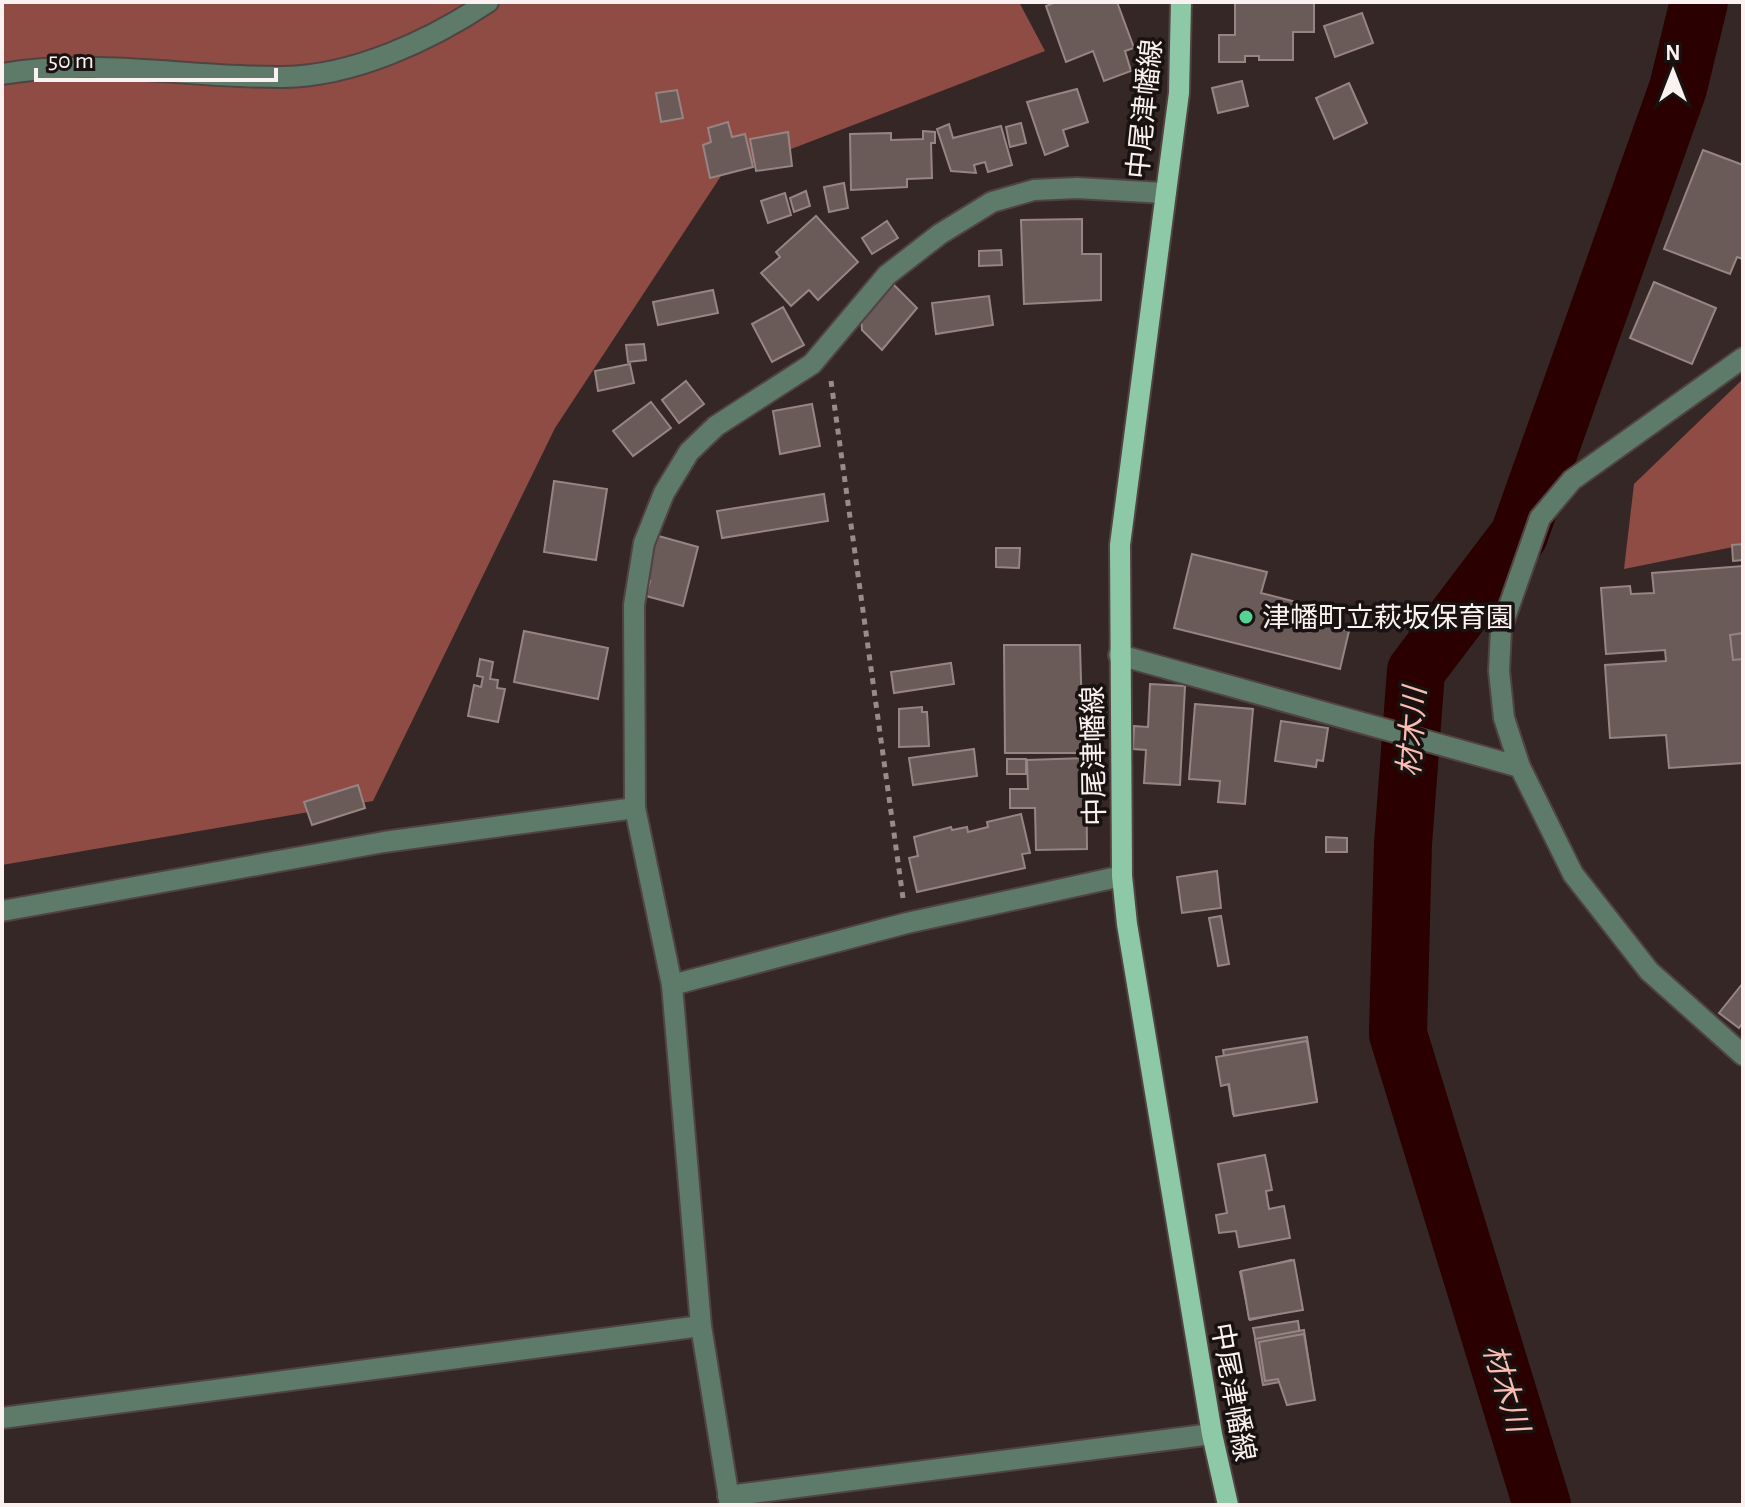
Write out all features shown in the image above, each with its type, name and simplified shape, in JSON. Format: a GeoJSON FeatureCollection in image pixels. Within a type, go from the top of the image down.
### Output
{"type":"FeatureCollection","features":[{"type":"Feature","properties":{"kind":"main road","name":"中尾津幡線"},"geometry":{"type":"LineString","coordinates":[[1181,2],[1179,93],[1120,545],[1122,876],[1212,1434],[1228,1505]]}},
{"type":"Feature","properties":{"kind":"street"},"geometry":{"type":"LineString","coordinates":[[2,74],[69,68],[286,77],[331,71],[381,56],[457,23],[488,2]]}},
{"type":"Feature","properties":{"kind":"street"},"geometry":{"type":"LineString","coordinates":[[1164,193],[1048,189],[992,202],[940,234],[887,275],[812,364],[716,426],[689,452],[664,493],[644,543],[634,605],[635,808],[672,985],[701,1326],[729,1501],[1212,1434]]}},
{"type":"Feature","properties":{"kind":"street"},"geometry":{"type":"LineString","coordinates":[[1743,358],[1572,480],[1540,518],[1501,629],[1499,671],[1504,718],[1520,767],[1573,874],[1639,959],[1743,1055]]}},
{"type":"Feature","properties":{"kind":"street"},"geometry":{"type":"LineString","coordinates":[[1119,655],[1520,767]]}},
{"type":"Feature","properties":{"kind":"street"},"geometry":{"type":"LineString","coordinates":[[2,911],[384,842],[635,808]]}},
{"type":"Feature","properties":{"kind":"street"},"geometry":{"type":"LineString","coordinates":[[672,985],[907,923],[1122,876]]}},
{"type":"Feature","properties":{"kind":"street"},"geometry":{"type":"LineString","coordinates":[[2,1418],[701,1326]]}},
{"type":"Feature","properties":{"kind":"path"},"geometry":{"type":"LineString","coordinates":[[827,349],[907,923]]}},
{"type":"Feature","properties":{"kind":"shaded area"},"geometry":{"type":"Polygon","coordinates":[[[2,2],[1019,2],[1045,51],[721,176],[555,428],[373,801],[2,865],[2,2]]]}},
{"type":"Feature","properties":{"kind":"shaded area"},"geometry":{"type":"Polygon","coordinates":[[[1743,379],[1743,545],[1624,569],[1634,484],[1743,379]]]}},
{"type":"Feature","properties":{"kind":"building"},"geometry":{"type":"Polygon","coordinates":[[[1056,2],[1117,2],[1134,48],[1125,51],[1131,71],[1104,81],[1093,51],[1066,62],[1046,6],[1056,2]]]}},
{"type":"Feature","properties":{"kind":"building"},"geometry":{"type":"Polygon","coordinates":[[[1235,2],[1314,2],[1314,32],[1293,32],[1293,60],[1259,60],[1259,56],[1245,56],[1245,62],[1219,62],[1219,35],[1235,35],[1235,2]]]}},
{"type":"Feature","properties":{"kind":"building"},"geometry":{"type":"Polygon","coordinates":[[[1362,13],[1373,43],[1335,57],[1324,26],[1362,13]]]}},
{"type":"Feature","properties":{"kind":"building"},"geometry":{"type":"Polygon","coordinates":[[[1242,81],[1248,106],[1218,113],[1212,88],[1242,81]]]}},
{"type":"Feature","properties":{"kind":"building"},"geometry":{"type":"Polygon","coordinates":[[[1349,83],[1367,123],[1334,139],[1316,98],[1349,83]]]}},
{"type":"Feature","properties":{"kind":"building"},"geometry":{"type":"Polygon","coordinates":[[[1077,89],[1088,122],[1063,130],[1068,146],[1045,155],[1027,102],[1077,89]]]}},
{"type":"Feature","properties":{"kind":"building"},"geometry":{"type":"Polygon","coordinates":[[[677,90],[683,118],[661,122],[656,93],[677,90]]]}},
{"type":"Feature","properties":{"kind":"building"},"geometry":{"type":"Polygon","coordinates":[[[728,122],[732,137],[745,134],[753,167],[710,178],[703,145],[711,142],[708,128],[728,122]]]}},
{"type":"Feature","properties":{"kind":"building"},"geometry":{"type":"Polygon","coordinates":[[[1021,123],[1026,143],[1010,147],[1006,127],[1021,123]]]}},
{"type":"Feature","properties":{"kind":"building"},"geometry":{"type":"Polygon","coordinates":[[[949,124],[953,138],[1001,126],[1012,165],[988,172],[985,162],[974,165],[976,173],[951,171],[937,129],[949,124]]]}},
{"type":"Feature","properties":{"kind":"building"},"geometry":{"type":"Polygon","coordinates":[[[923,131],[935,132],[935,143],[931,143],[932,178],[907,179],[907,187],[851,190],[850,134],[891,133],[891,140],[923,139],[923,131]]]}},
{"type":"Feature","properties":{"kind":"building"},"geometry":{"type":"Polygon","coordinates":[[[788,132],[792,166],[756,171],[750,139],[788,132]]]}},
{"type":"Feature","properties":{"kind":"building"},"geometry":{"type":"Polygon","coordinates":[[[1703,150],[1743,165],[1743,259],[1737,257],[1730,274],[1664,249],[1703,150]]]}},
{"type":"Feature","properties":{"kind":"building"},"geometry":{"type":"Polygon","coordinates":[[[844,183],[848,208],[829,212],[824,187],[844,183]]]}},
{"type":"Feature","properties":{"kind":"building"},"geometry":{"type":"Polygon","coordinates":[[[806,191],[810,206],[794,212],[790,198],[806,191]]]}},
{"type":"Feature","properties":{"kind":"building"},"geometry":{"type":"Polygon","coordinates":[[[785,193],[791,215],[768,223],[761,201],[785,193]]]}},
{"type":"Feature","properties":{"kind":"building"},"geometry":{"type":"Polygon","coordinates":[[[816,216],[858,262],[818,300],[809,290],[791,306],[761,273],[780,257],[776,252],[816,216]]]}},
{"type":"Feature","properties":{"kind":"building"},"geometry":{"type":"Polygon","coordinates":[[[1082,219],[1082,254],[1101,254],[1101,300],[1024,304],[1021,220],[1082,219]]]}},
{"type":"Feature","properties":{"kind":"building"},"geometry":{"type":"Polygon","coordinates":[[[887,221],[898,238],[872,254],[862,238],[887,221]]]}},
{"type":"Feature","properties":{"kind":"building"},"geometry":{"type":"Polygon","coordinates":[[[1001,250],[1002,265],[979,266],[979,251],[1001,250]]]}},
{"type":"Feature","properties":{"kind":"building"},"geometry":{"type":"Polygon","coordinates":[[[1654,282],[1716,308],[1692,364],[1630,338],[1654,282]]]}},
{"type":"Feature","properties":{"kind":"building"},"geometry":{"type":"Polygon","coordinates":[[[893,284],[917,308],[882,350],[862,330],[861,317],[893,284]]]}},
{"type":"Feature","properties":{"kind":"building"},"geometry":{"type":"Polygon","coordinates":[[[713,290],[718,313],[658,325],[653,302],[713,290]]]}},
{"type":"Feature","properties":{"kind":"building"},"geometry":{"type":"Polygon","coordinates":[[[989,296],[993,325],[936,334],[932,303],[989,296]]]}},
{"type":"Feature","properties":{"kind":"building"},"geometry":{"type":"Polygon","coordinates":[[[783,307],[804,345],[772,362],[752,324],[783,307]]]}},
{"type":"Feature","properties":{"kind":"building"},"geometry":{"type":"Polygon","coordinates":[[[644,344],[646,360],[628,362],[626,345],[644,344]]]}},
{"type":"Feature","properties":{"kind":"building"},"geometry":{"type":"Polygon","coordinates":[[[630,364],[634,383],[598,391],[595,371],[630,364]]]}},
{"type":"Feature","properties":{"kind":"building"},"geometry":{"type":"Polygon","coordinates":[[[686,381],[704,404],[679,423],[662,400],[686,381]]]}},
{"type":"Feature","properties":{"kind":"building"},"geometry":{"type":"Polygon","coordinates":[[[651,402],[671,428],[633,456],[613,431],[651,402]]]}},
{"type":"Feature","properties":{"kind":"building"},"geometry":{"type":"Polygon","coordinates":[[[812,404],[820,446],[780,454],[773,411],[812,404]]]}},
{"type":"Feature","properties":{"kind":"building"},"geometry":{"type":"Polygon","coordinates":[[[554,481],[607,489],[596,560],[544,552],[554,481]]]}},
{"type":"Feature","properties":{"kind":"building"},"geometry":{"type":"Polygon","coordinates":[[[824,494],[828,521],[722,538],[717,511],[824,494]]]}},
{"type":"Feature","properties":{"kind":"building"},"geometry":{"type":"Polygon","coordinates":[[[655,535],[698,547],[683,606],[646,596],[650,581],[643,579],[655,535]]]}},
{"type":"Feature","properties":{"kind":"building"},"geometry":{"type":"Polygon","coordinates":[[[1743,544],[1743,560],[1733,561],[1732,545],[1743,544]]]}},
{"type":"Feature","properties":{"kind":"building"},"geometry":{"type":"Polygon","coordinates":[[[996,548],[1020,548],[1019,568],[996,567],[996,548]]]}},
{"type":"Feature","properties":{"kind":"building"},"geometry":{"type":"Polygon","coordinates":[[[1192,554],[1267,572],[1261,593],[1308,605],[1304,620],[1349,631],[1340,669],[1174,628],[1192,554]]]}},
{"type":"Feature","properties":{"kind":"building"},"geometry":{"type":"Polygon","coordinates":[[[1743,566],[1743,763],[1669,768],[1666,735],[1610,738],[1605,665],[1666,661],[1665,650],[1606,654],[1601,588],[1630,586],[1631,594],[1654,593],[1652,573],[1743,566]]]}},
{"type":"Feature","properties":{"kind":"building"},"geometry":{"type":"Polygon","coordinates":[[[524,631],[608,648],[598,699],[514,682],[524,631]]]}},
{"type":"Feature","properties":{"kind":"building"},"geometry":{"type":"Polygon","coordinates":[[[1743,633],[1743,659],[1733,660],[1730,635],[1743,633]]]}},
{"type":"Feature","properties":{"kind":"building"},"geometry":{"type":"Polygon","coordinates":[[[1004,645],[1080,645],[1083,753],[1005,753],[1004,645]]]}},
{"type":"Feature","properties":{"kind":"building"},"geometry":{"type":"Polygon","coordinates":[[[480,659],[493,662],[490,679],[498,680],[497,688],[505,689],[498,722],[468,716],[474,685],[481,687],[483,677],[477,676],[480,659]]]}},
{"type":"Feature","properties":{"kind":"building"},"geometry":{"type":"Polygon","coordinates":[[[951,663],[954,684],[894,693],[891,672],[951,663]]]}},
{"type":"Feature","properties":{"kind":"building"},"geometry":{"type":"Polygon","coordinates":[[[1150,684],[1185,686],[1180,785],[1144,783],[1146,750],[1133,749],[1134,726],[1148,727],[1150,684]]]}},
{"type":"Feature","properties":{"kind":"building"},"geometry":{"type":"Polygon","coordinates":[[[1195,704],[1253,709],[1245,804],[1218,802],[1220,781],[1189,779],[1195,704]]]}},
{"type":"Feature","properties":{"kind":"building"},"geometry":{"type":"Polygon","coordinates":[[[922,707],[922,712],[927,712],[929,746],[899,747],[899,709],[922,707]]]}},
{"type":"Feature","properties":{"kind":"building"},"geometry":{"type":"Polygon","coordinates":[[[1281,721],[1328,728],[1323,761],[1317,760],[1316,767],[1275,761],[1281,721]]]}},
{"type":"Feature","properties":{"kind":"building"},"geometry":{"type":"Polygon","coordinates":[[[974,749],[977,776],[913,785],[909,758],[974,749]]]}},
{"type":"Feature","properties":{"kind":"building"},"geometry":{"type":"Polygon","coordinates":[[[1086,758],[1087,849],[1036,850],[1035,808],[1010,808],[1010,789],[1028,789],[1027,760],[1086,758]]]}},
{"type":"Feature","properties":{"kind":"building"},"geometry":{"type":"Polygon","coordinates":[[[1007,759],[1026,759],[1026,774],[1007,774],[1007,759]]]}},
{"type":"Feature","properties":{"kind":"building"},"geometry":{"type":"Polygon","coordinates":[[[358,785],[365,808],[312,825],[304,802],[358,785]]]}},
{"type":"Feature","properties":{"kind":"building"},"geometry":{"type":"Polygon","coordinates":[[[1021,814],[1030,853],[1022,854],[1025,868],[917,892],[909,858],[918,856],[914,837],[951,827],[952,830],[967,827],[968,832],[988,827],[987,822],[1021,814]]]}},
{"type":"Feature","properties":{"kind":"building"},"geometry":{"type":"Polygon","coordinates":[[[1326,837],[1347,838],[1347,852],[1326,852],[1326,837]]]}},
{"type":"Feature","properties":{"kind":"building"},"geometry":{"type":"Polygon","coordinates":[[[1217,871],[1221,908],[1182,913],[1177,877],[1217,871]]]}},
{"type":"Feature","properties":{"kind":"building"},"geometry":{"type":"Polygon","coordinates":[[[1221,916],[1229,964],[1218,966],[1209,918],[1221,916]]]}},
{"type":"Feature","properties":{"kind":"building"},"geometry":{"type":"Polygon","coordinates":[[[1743,983],[1743,1022],[1739,1028],[1719,1013],[1743,983]]]}},
{"type":"Feature","properties":{"kind":"building"},"geometry":{"type":"Polygon","coordinates":[[[1307,1037],[1317,1101],[1233,1114],[1223,1050],[1307,1037]]]}},
{"type":"Feature","properties":{"kind":"building"},"geometry":{"type":"Polygon","coordinates":[[[1307,1041],[1317,1102],[1234,1116],[1229,1084],[1221,1086],[1216,1057],[1307,1041]]]}},
{"type":"Feature","properties":{"kind":"building"},"geometry":{"type":"Polygon","coordinates":[[[1265,1155],[1272,1190],[1266,1191],[1269,1209],[1284,1206],[1290,1238],[1239,1247],[1236,1231],[1219,1233],[1216,1215],[1227,1213],[1218,1164],[1265,1155]]]}},
{"type":"Feature","properties":{"kind":"building"},"geometry":{"type":"Polygon","coordinates":[[[1291,1260],[1302,1309],[1250,1320],[1240,1272],[1291,1260]]]}},
{"type":"Feature","properties":{"kind":"building"},"geometry":{"type":"Polygon","coordinates":[[[1294,1260],[1303,1310],[1249,1319],[1241,1271],[1294,1260]]]}},
{"type":"Feature","properties":{"kind":"building"},"geometry":{"type":"Polygon","coordinates":[[[1298,1321],[1300,1335],[1256,1342],[1253,1328],[1298,1321]]]}},
{"type":"Feature","properties":{"kind":"building"},"geometry":{"type":"Polygon","coordinates":[[[1304,1330],[1311,1377],[1263,1385],[1255,1339],[1304,1330]]]}},
{"type":"Feature","properties":{"kind":"building"},"geometry":{"type":"Polygon","coordinates":[[[1304,1334],[1315,1400],[1287,1405],[1278,1379],[1265,1381],[1259,1342],[1304,1334]]]}},
{"type":"Feature","properties":{"kind":"waterway","name":"材木川"},"geometry":{"type":"LineString","coordinates":[[1542,1505],[1398,1034],[1403,844],[1416,671],[1519,535],[1678,88],[1699,2]]}},
{"type":"Feature","properties":{"kind":"place","name":"津幡町立萩坂保育園"},"geometry":{"type":"Point","coordinates":[1246,617]}}]}
